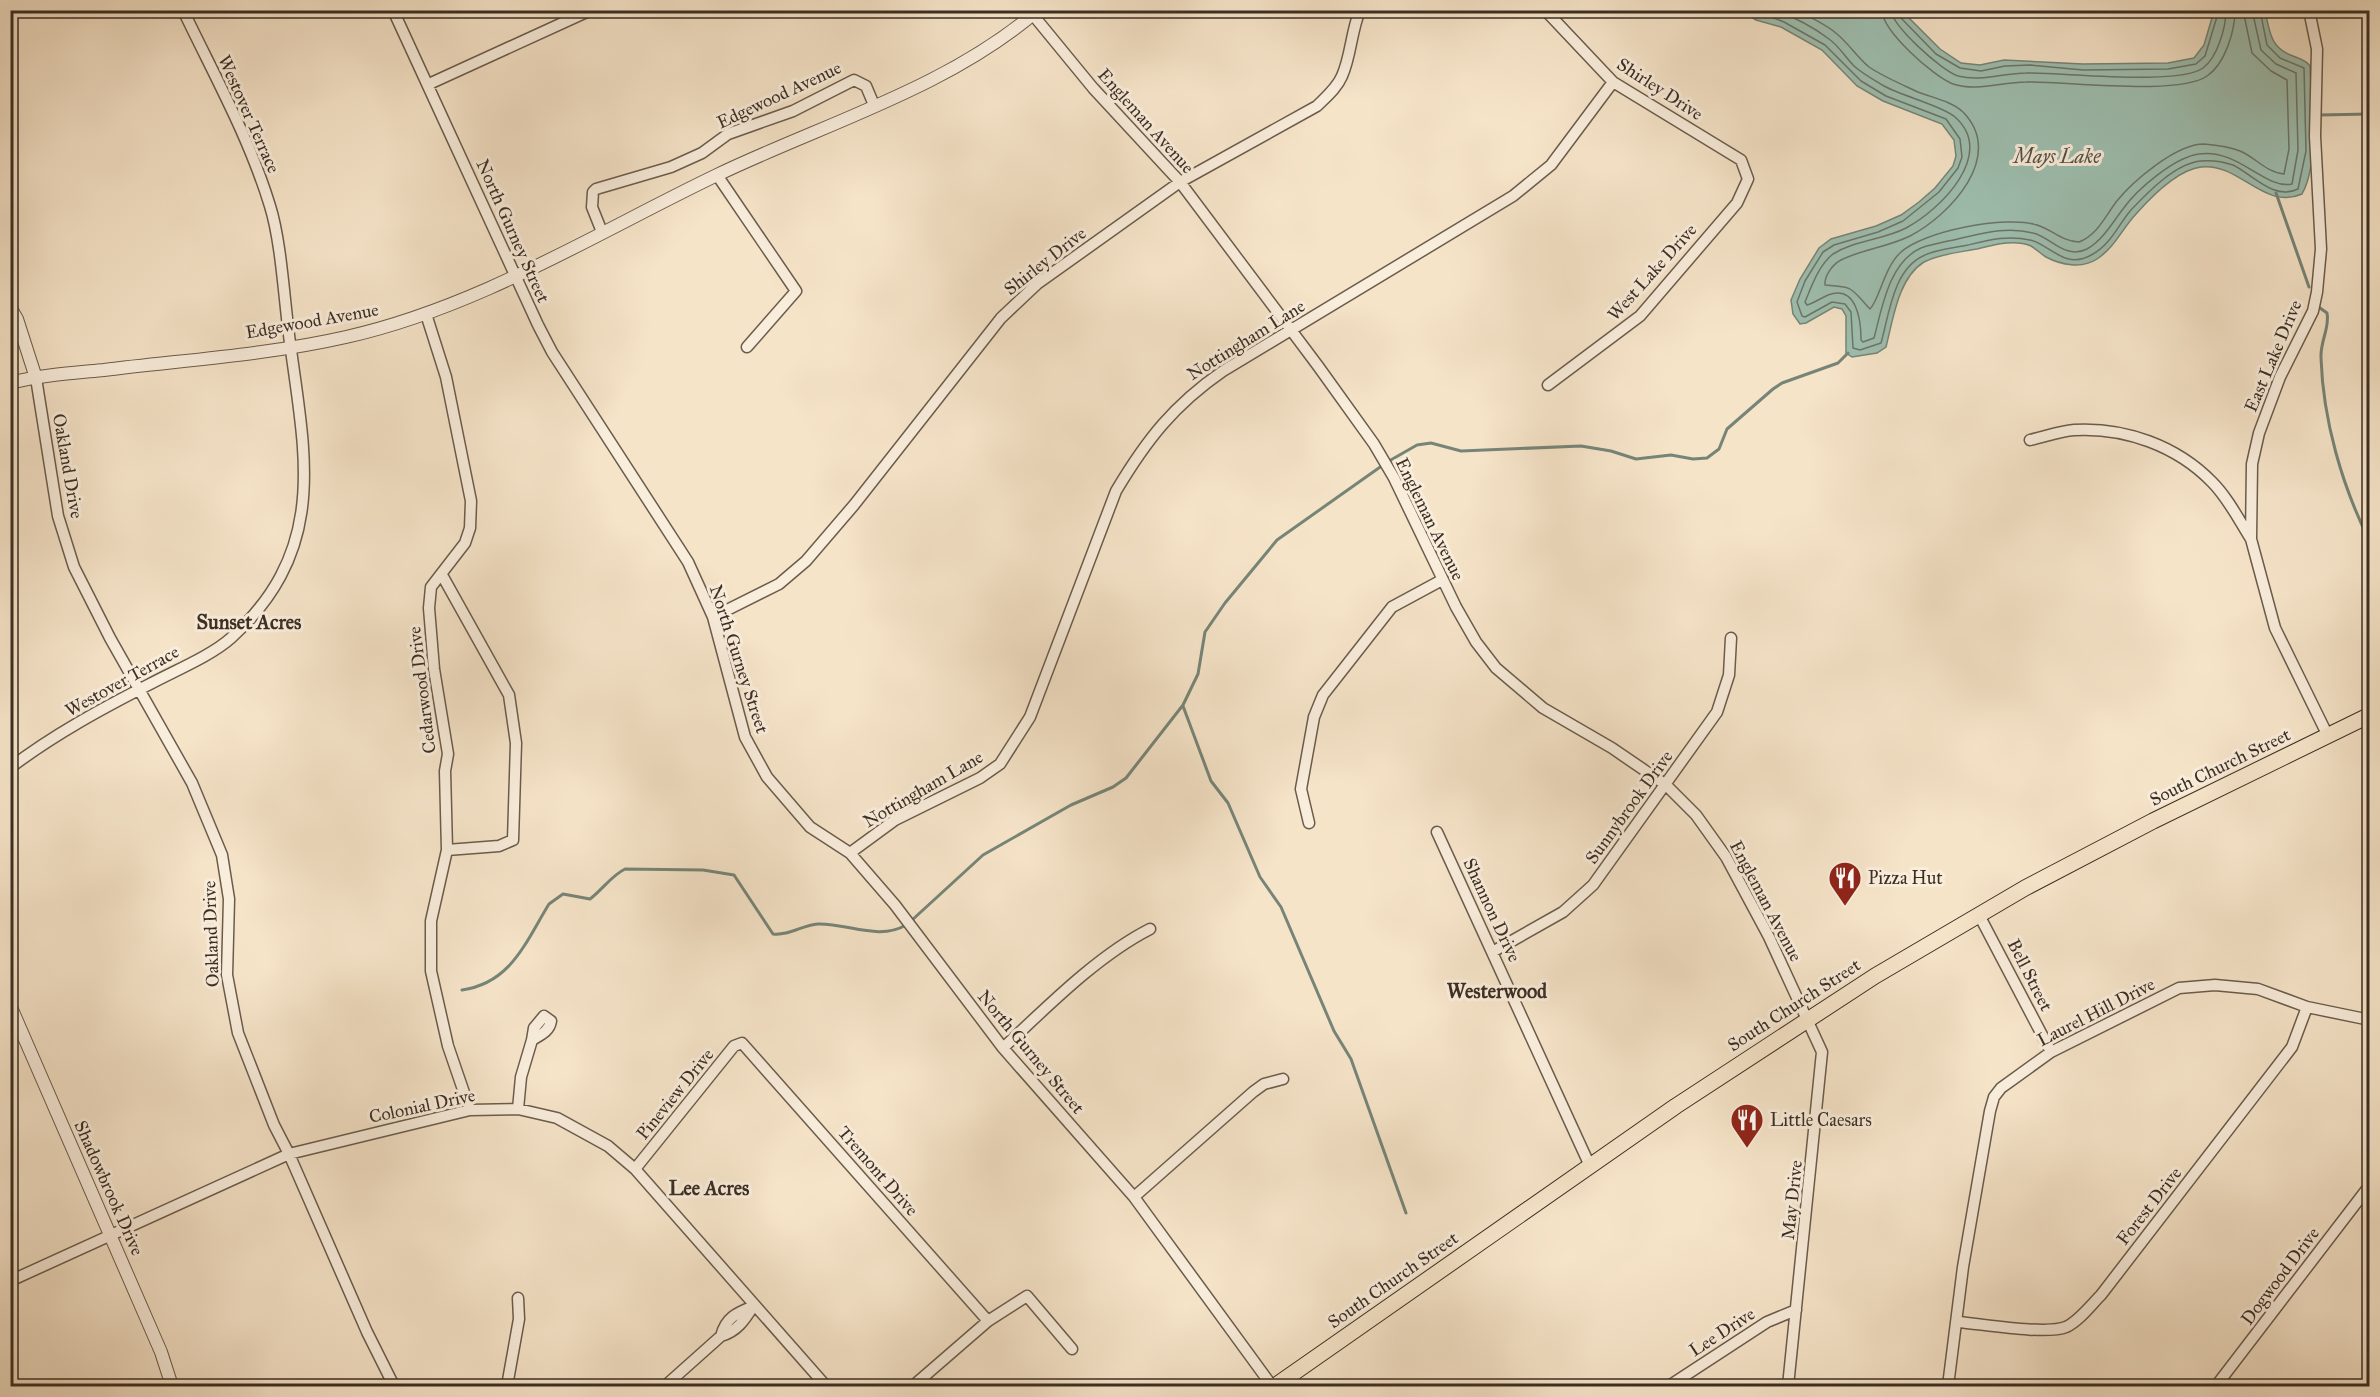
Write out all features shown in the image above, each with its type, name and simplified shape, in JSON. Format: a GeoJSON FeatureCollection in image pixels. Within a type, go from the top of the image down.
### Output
{"type":"FeatureCollection","features":[{"type":"Feature","properties":{"kind":"main road","name":"South Church Street"},"geometry":{"type":"LineString","coordinates":[[1274,1386],[1676,1106],[1808,1019],[2025,888],[2153,821],[2370,715]]}},
{"type":"Feature","properties":{"kind":"street","name":"Westover Terrace"},"geometry":{"type":"LineString","coordinates":[[10,768],[50,741],[230,640],[265,603],[288,560],[302,516],[305,457],[271,208],[248,144],[183,10]]}},
{"type":"Feature","properties":{"kind":"street","name":"North Gurney Street"},"geometry":{"type":"LineString","coordinates":[[393,10],[429,84],[514,276],[552,352],[688,562],[712,617],[738,716],[755,757],[767,777],[810,827],[850,853],[895,905],[1003,1048],[1134,1197],[1274,1386]]}},
{"type":"Feature","properties":{"kind":"street"},"geometry":{"type":"LineString","coordinates":[[429,84],[591,10]]}},
{"type":"Feature","properties":{"kind":"street","name":"Shirley Drive"},"geometry":{"type":"LineString","coordinates":[[712,617],[778,584],[806,561],[1001,318],[1019,299],[1180,182],[1323,100],[1335,88],[1343,75],[1353,27],[1360,10]]}},
{"type":"Feature","properties":{"kind":"street","name":"Shirley Drive"},"geometry":{"type":"LineString","coordinates":[[1545,10],[1613,82],[1741,160]]}},
{"type":"Feature","properties":{"kind":"street","name":"East Lake Drive"},"geometry":{"type":"LineString","coordinates":[[2309,10],[2317,49],[2316,122],[2321,249],[2317,292],[2313,311],[2280,377],[2259,433],[2252,464],[2251,539],[2275,628],[2328,736]]}},
{"type":"Feature","properties":{"kind":"street","name":"Edgewood Avenue"},"geometry":{"type":"LineString","coordinates":[[10,383],[345,337],[426,314],[514,276],[717,175],[874,105],[979,53],[1033,12]]}},
{"type":"Feature","properties":{"kind":"street","name":"Engleman Avenue"},"geometry":{"type":"LineString","coordinates":[[1033,12],[1093,88],[1180,182],[1374,444],[1394,478],[1442,580],[1476,642],[1496,668],[1519,690],[1666,785],[1696,815],[1726,857],[1767,933],[1808,1019]]}},
{"type":"Feature","properties":{"kind":"street","name":"Edgewood Avenue"},"geometry":{"type":"LineString","coordinates":[[602,232],[592,207],[593,192],[597,189],[671,167],[702,153],[728,134],[793,111],[854,80],[866,86],[874,105]]}},
{"type":"Feature","properties":{"kind":"street","name":"Nottingham Lane"},"geometry":{"type":"LineString","coordinates":[[850,853],[895,820],[980,778],[1000,764],[1030,717],[1116,491],[1136,456],[1160,424],[1185,399],[1223,371],[1390,272],[1526,186],[1551,165],[1613,82]]}},
{"type":"Feature","properties":{"kind":"street","name":"West Lake Drive"},"geometry":{"type":"LineString","coordinates":[[1548,385],[1640,316],[1737,203],[1748,179],[1741,160]]}},
{"type":"Feature","properties":{"kind":"street"},"geometry":{"type":"LineString","coordinates":[[717,175],[796,291],[747,347]]}},
{"type":"Feature","properties":{"kind":"street"},"geometry":{"type":"LineString","coordinates":[[10,307],[17,319],[36,378]]}},
{"type":"Feature","properties":{"kind":"street","name":"Cedarwood Drive"},"geometry":{"type":"LineString","coordinates":[[426,314],[447,376],[471,501],[470,528],[465,543],[442,575],[430,587],[429,608],[434,669],[448,754],[445,771],[447,850],[431,921],[431,970],[448,1046],[470,1110]]}},
{"type":"Feature","properties":{"kind":"street","name":"Oakland Drive"},"geometry":{"type":"LineString","coordinates":[[36,378],[52,484],[63,535],[86,593],[192,783],[219,844],[229,899],[227,975],[238,1033],[274,1125],[289,1154],[362,1322],[394,1386]]}},
{"type":"Feature","properties":{"kind":"street"},"geometry":{"type":"LineString","coordinates":[[2030,440],[2074,430],[2114,432],[2166,447],[2194,465],[2214,484],[2251,539]]}},
{"type":"Feature","properties":{"kind":"street"},"geometry":{"type":"LineString","coordinates":[[442,575],[509,695],[516,743],[513,840],[499,846],[447,850]]}},
{"type":"Feature","properties":{"kind":"street"},"geometry":{"type":"LineString","coordinates":[[1309,823],[1301,789],[1314,717],[1323,695],[1392,607],[1442,580]]}},
{"type":"Feature","properties":{"kind":"street","name":"Sunnybrook Drive"},"geometry":{"type":"LineString","coordinates":[[1494,951],[1563,912],[1593,885],[1717,712],[1729,675],[1731,638]]}},
{"type":"Feature","properties":{"kind":"street","name":"Shannon Drive"},"geometry":{"type":"LineString","coordinates":[[1437,832],[1494,951],[1590,1166]]}},
{"type":"Feature","properties":{"kind":"street","name":"Bell Street"},"geometry":{"type":"LineString","coordinates":[[1979,915],[2050,1052]]}},
{"type":"Feature","properties":{"kind":"street"},"geometry":{"type":"LineString","coordinates":[[1003,1048],[1040,1013],[1126,942],[1150,929]]}},
{"type":"Feature","properties":{"kind":"street","name":"Laurel Hill Drive"},"geometry":{"type":"LineString","coordinates":[[1948,1386],[1958,1322],[1963,1267],[1994,1097],[2001,1088],[2050,1052],[2186,986],[2215,985],[2258,989],[2307,1007],[2370,1020]]}},
{"type":"Feature","properties":{"kind":"street","name":"Shadowbrook Drive"},"geometry":{"type":"LineString","coordinates":[[10,1005],[161,1352],[172,1386]]}},
{"type":"Feature","properties":{"kind":"street","name":"Forest Drive"},"geometry":{"type":"LineString","coordinates":[[1958,1322],[2046,1331],[2068,1326],[2076,1319],[2101,1295],[2292,1047],[2307,1007]]}},
{"type":"Feature","properties":{"kind":"street","name":"May Drive"},"geometry":{"type":"LineString","coordinates":[[1788,1386],[1821,1083],[1822,1052],[1808,1019]]}},
{"type":"Feature","properties":{"kind":"street"},"geometry":{"type":"LineString","coordinates":[[518,1109],[521,1077],[532,1040]]}},
{"type":"Feature","properties":{"kind":"street","name":"Pineview Drive"},"geometry":{"type":"LineString","coordinates":[[635,1169],[734,1046],[742,1043]]}},
{"type":"Feature","properties":{"kind":"street","name":"Tremont Drive"},"geometry":{"type":"LineString","coordinates":[[742,1043],[988,1321]]}},
{"type":"Feature","properties":{"kind":"street"},"geometry":{"type":"LineString","coordinates":[[1134,1197],[1253,1092],[1264,1084],[1283,1079]]}},
{"type":"Feature","properties":{"kind":"street","name":"Colonial Drive"},"geometry":{"type":"LineString","coordinates":[[10,1281],[289,1154],[470,1110],[518,1109],[556,1118],[582,1130],[608,1146],[635,1169],[826,1386]]}},
{"type":"Feature","properties":{"kind":"street","name":"Dogwood Drive"},"geometry":{"type":"LineString","coordinates":[[2216,1386],[2370,1185]]}},
{"type":"Feature","properties":{"kind":"street"},"geometry":{"type":"LineString","coordinates":[[913,1386],[988,1321],[1027,1296],[1072,1349]]}},
{"type":"Feature","properties":{"kind":"street"},"geometry":{"type":"LineString","coordinates":[[507,1386],[519,1319],[518,1298]]}},
{"type":"Feature","properties":{"kind":"street"},"geometry":{"type":"LineString","coordinates":[[665,1386],[721,1335],[731,1333],[743,1322],[754,1305]]}},
{"type":"Feature","properties":{"kind":"street","name":"Lee Drive"},"geometry":{"type":"LineString","coordinates":[[1669,1386],[1767,1322],[1796,1310]]}},
{"type":"Feature","properties":{"kind":"water","name":"Mays Lake"},"geometry":{"type":"Polygon","coordinates":[[[1742,11],[1902,11],[1940,49],[1961,63],[1980,65],[2004,60],[2083,64],[2168,63],[2194,58],[2204,45],[2214,11],[2265,11],[2275,44],[2285,53],[2305,61],[2310,66],[2313,149],[2308,181],[2302,194],[2288,198],[2263,192],[2215,167],[2192,169],[2157,192],[2131,220],[2109,249],[2097,259],[2085,264],[2072,265],[2058,262],[2046,257],[2031,246],[2018,243],[1997,244],[1930,259],[1915,269],[1902,289],[1886,347],[1877,353],[1852,357],[1846,353],[1846,316],[1842,309],[1834,307],[1800,324],[1793,314],[1791,300],[1800,279],[1819,248],[1831,239],[1876,226],[1901,215],[1935,188],[1953,166],[1956,156],[1954,140],[1942,124],[1883,101],[1857,86],[1822,50],[1781,27],[1756,20],[1742,11]]]}},
{"type":"Feature","properties":{"kind":"waterway"},"geometry":{"type":"LineString","coordinates":[[2319,115],[2370,114]]}},
{"type":"Feature","properties":{"kind":"waterway"},"geometry":{"type":"LineString","coordinates":[[2276,193],[2309,287]]}},
{"type":"Feature","properties":{"kind":"waterway"},"geometry":{"type":"LineString","coordinates":[[2320,308],[2327,313],[2328,319],[2321,358],[2330,429],[2343,476],[2370,542]]}},
{"type":"Feature","properties":{"kind":"waterway"},"geometry":{"type":"LineString","coordinates":[[1389,461],[1417,445],[1431,443],[1461,451],[1581,446],[1611,451],[1636,459],[1671,455],[1693,459],[1707,458],[1719,449],[1727,429],[1773,389],[1782,383],[1838,363],[1848,353]]}},
{"type":"Feature","properties":{"kind":"waterway"},"geometry":{"type":"LineString","coordinates":[[911,921],[983,855],[1071,805],[1113,787],[1126,778],[1183,705],[1198,674],[1205,632],[1225,603],[1277,540],[1383,465]]}},
{"type":"Feature","properties":{"kind":"waterway"},"geometry":{"type":"LineString","coordinates":[[1183,706],[1211,781],[1228,803],[1260,877],[1281,907],[1334,1031],[1351,1059],[1406,1213]]}},
{"type":"Feature","properties":{"kind":"waterway"},"geometry":{"type":"LineString","coordinates":[[462,990],[479,986],[505,970],[524,947],[549,904],[563,894],[590,899],[615,875],[625,869],[703,870],[734,875],[773,934],[818,924],[874,931],[896,930],[906,925]]}},
{"type":"Feature","properties":{"kind":"place","name":"Pizza Hut"},"geometry":{"type":"Point","coordinates":[1845,907]}},
{"type":"Feature","properties":{"kind":"place","name":"Little Caesars"},"geometry":{"type":"Point","coordinates":[1747,1149]}},
{"type":"Feature","properties":{"kind":"district","name":"Sunset Acres"},"geometry":{"type":"Point","coordinates":[249,622]}},
{"type":"Feature","properties":{"kind":"district","name":"Westerwood"},"geometry":{"type":"Point","coordinates":[1497,991]}},
{"type":"Feature","properties":{"kind":"district","name":"Lee Acres"},"geometry":{"type":"Point","coordinates":[709,1188]}}]}
